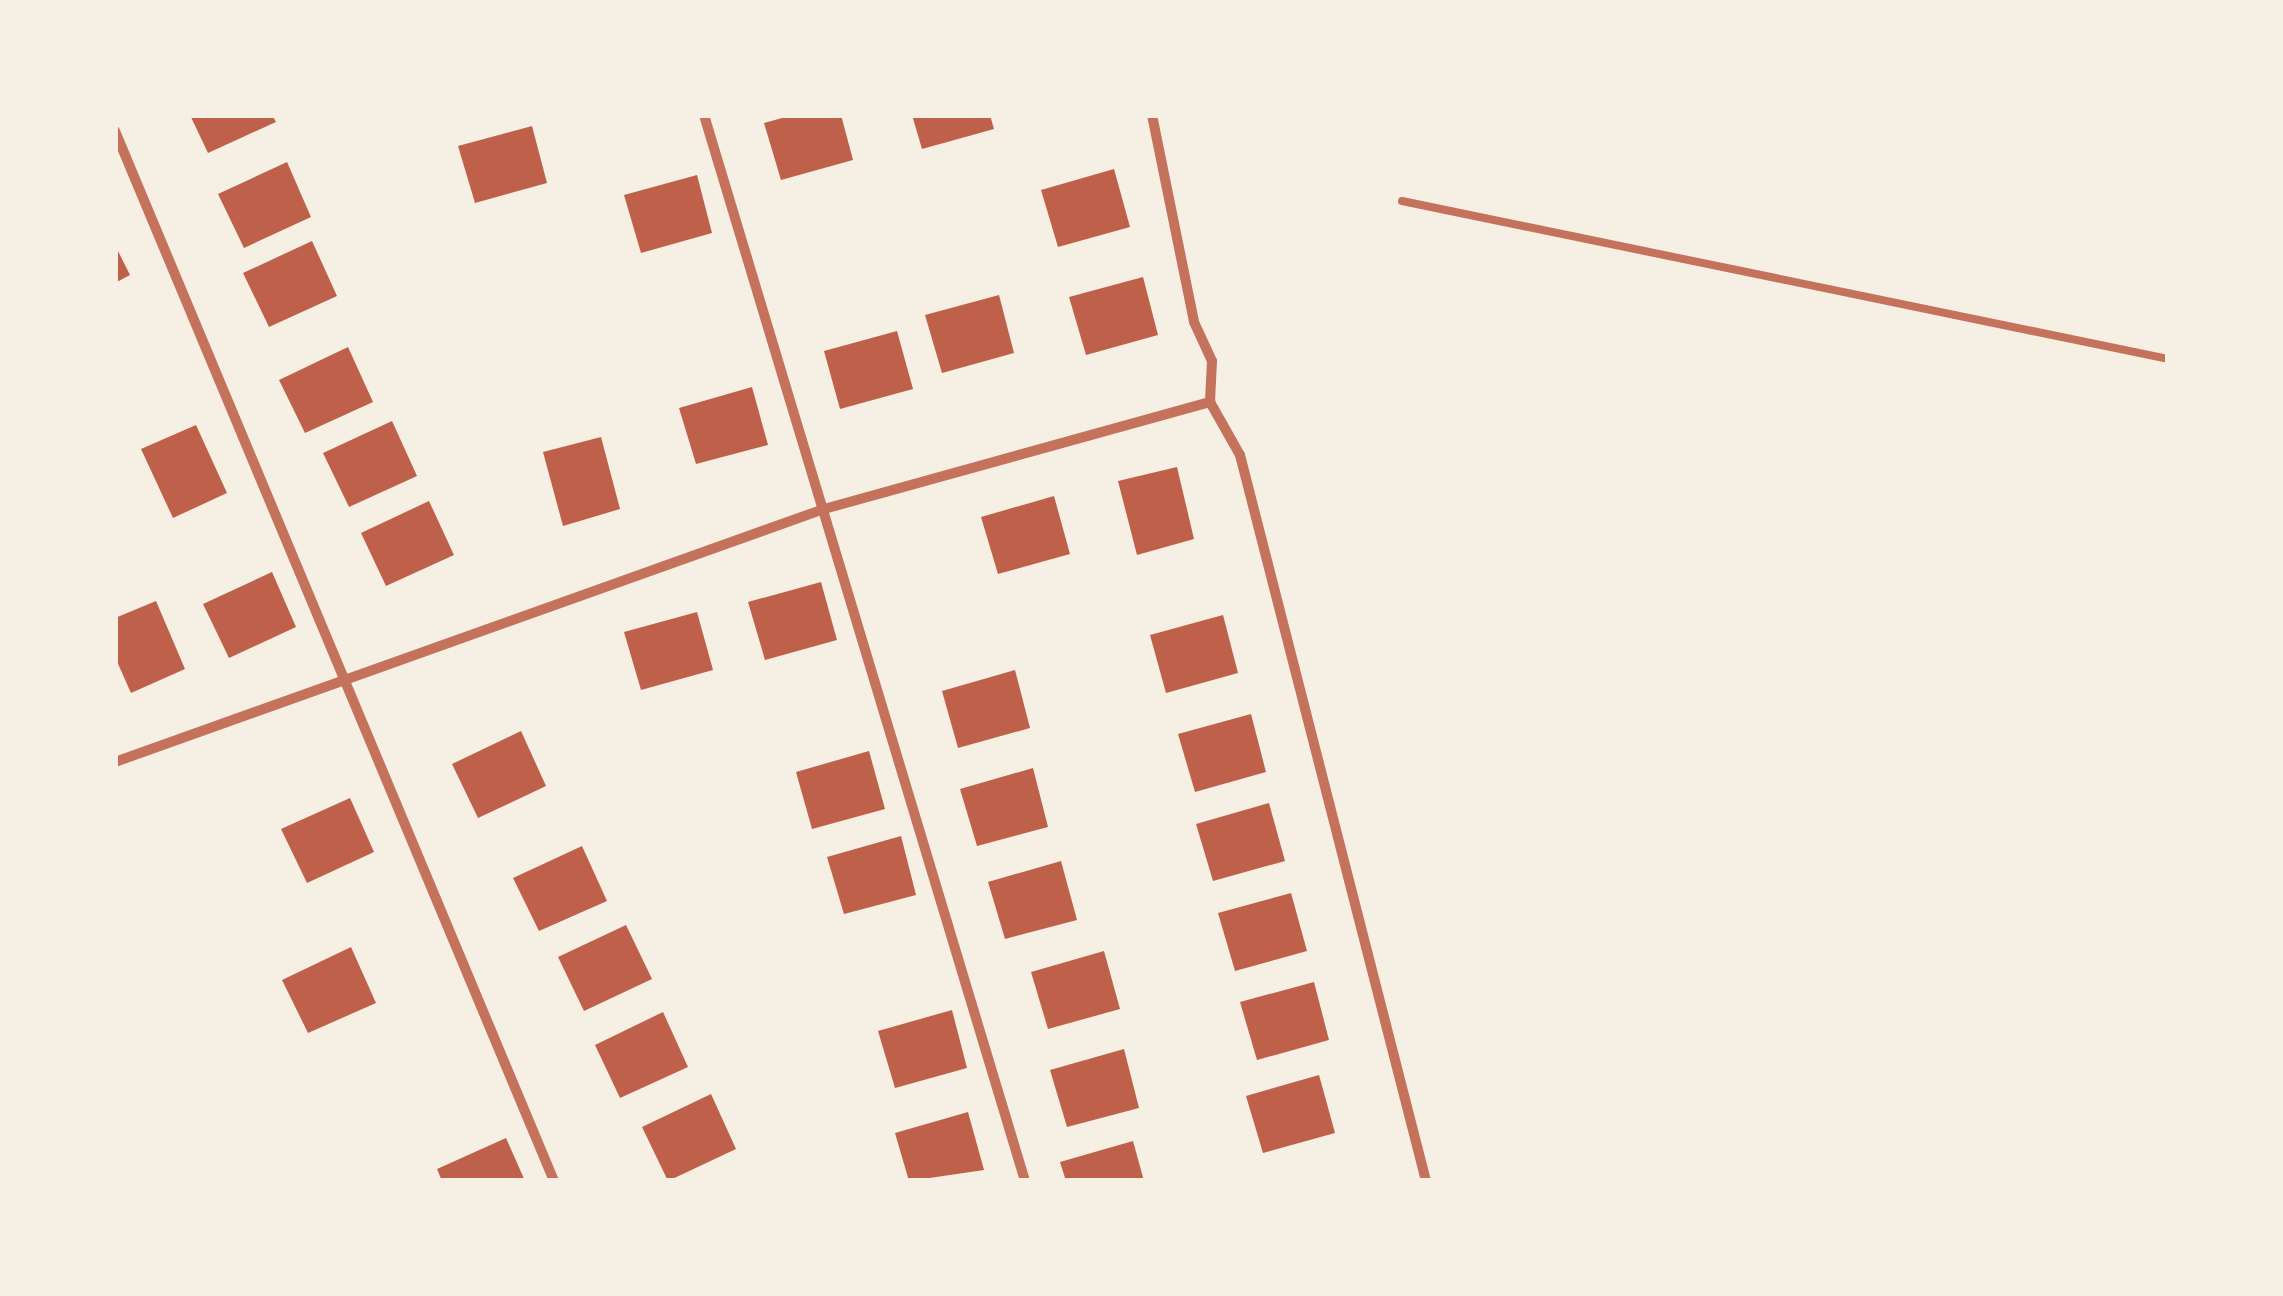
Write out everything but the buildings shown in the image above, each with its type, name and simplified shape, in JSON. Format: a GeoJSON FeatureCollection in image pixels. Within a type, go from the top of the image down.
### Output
{"type":"FeatureCollection","features":[{"type":"Feature","properties":{"kind":"street"},"geometry":{"type":"LineString","coordinates":[[704,115],[1025,1181]]}},
{"type":"Feature","properties":{"kind":"street"},"geometry":{"type":"LineString","coordinates":[[1152,115],[1194,322],[1212,361],[1210,402],[1240,455],[1426,1181]]}},
{"type":"Feature","properties":{"kind":"street"},"geometry":{"type":"LineString","coordinates":[[115,131],[554,1181]]}},
{"type":"Feature","properties":{"kind":"street"},"geometry":{"type":"LineString","coordinates":[[115,762],[824,510],[1210,402]]}},
{"type":"Feature","properties":{"kind":"lane"},"geometry":{"type":"LineString","coordinates":[[1402,201],[2168,359]]}}]}
